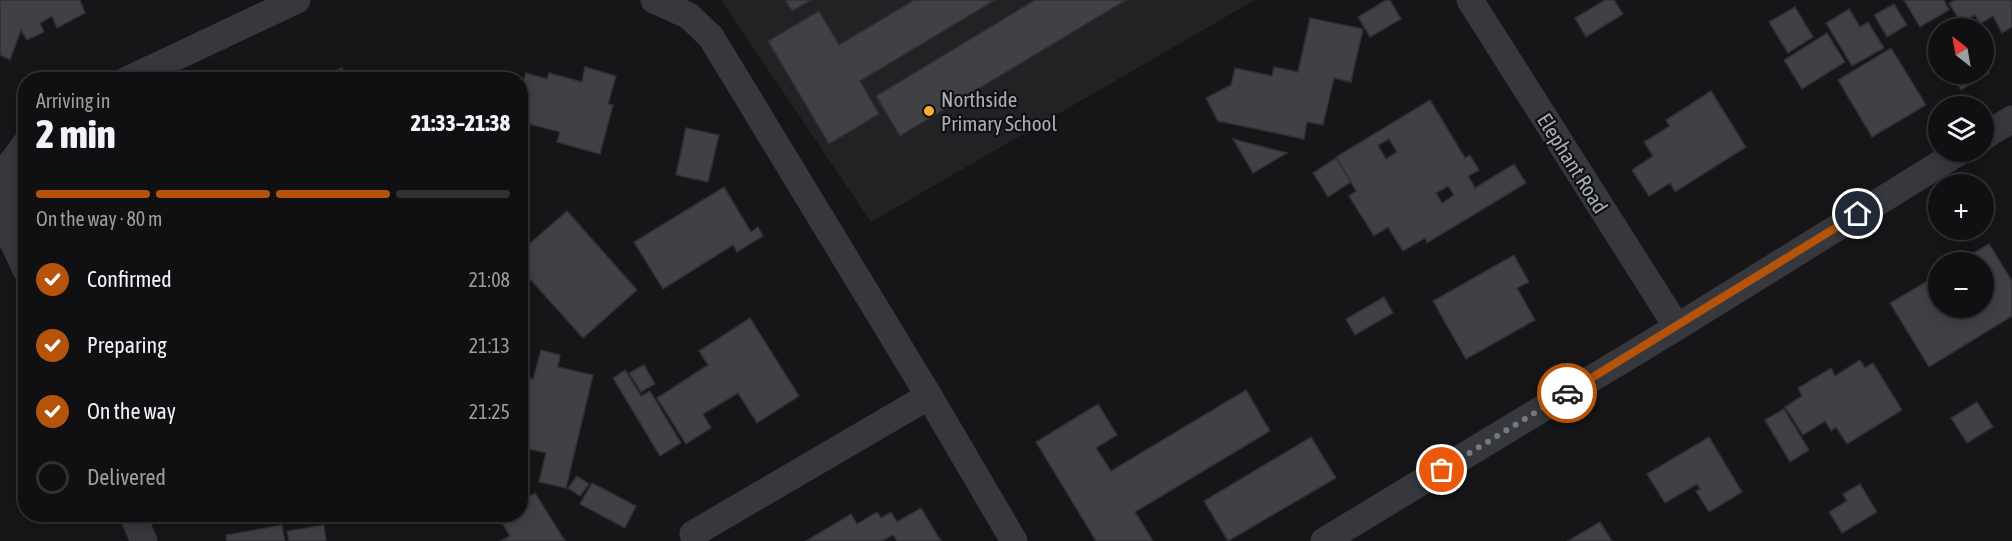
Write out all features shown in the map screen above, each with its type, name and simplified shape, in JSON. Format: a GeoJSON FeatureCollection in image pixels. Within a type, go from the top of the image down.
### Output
{"type":"FeatureCollection","features":[{"type":"Feature","properties":{"kind":"street"},"geometry":{"type":"LineString","coordinates":[[144,72],[297,0]]}},
{"type":"Feature","properties":{"kind":"street"},"geometry":{"type":"LineString","coordinates":[[654,0],[689,15],[711,37],[929,396],[1014,541]]}},
{"type":"Feature","properties":{"kind":"street","name":"Elephant Road"},"geometry":{"type":"LineString","coordinates":[[1470,0],[1677,327]]}},
{"type":"Feature","properties":{"kind":"street"},"geometry":{"type":"LineString","coordinates":[[1994,130],[2012,119]]}},
{"type":"Feature","properties":{"kind":"street"},"geometry":{"type":"LineString","coordinates":[[18,154],[8,167],[4,198],[12,238],[18,252]]}},
{"type":"Feature","properties":{"kind":"street"},"geometry":{"type":"LineString","coordinates":[[1324,541],[1677,327],[1943,162]]}},
{"type":"Feature","properties":{"kind":"street"},"geometry":{"type":"LineString","coordinates":[[693,534],[929,396]]}},
{"type":"Feature","properties":{"kind":"street"},"geometry":{"type":"LineString","coordinates":[[136,522],[144,541]]}},
{"type":"Feature","properties":{"kind":"shaded area","name":"Northside Primary School"},"geometry":{"type":"Polygon","coordinates":[[[721,0],[1255,0],[871,222],[721,0]]]}},
{"type":"Feature","properties":{"kind":"building"},"geometry":{"type":"Polygon","coordinates":[[[0,0],[80,0],[85,13],[57,28],[52,16],[40,23],[44,32],[27,40],[21,30],[10,60],[0,55],[0,0]]]}},
{"type":"Feature","properties":{"kind":"building"},"geometry":{"type":"Polygon","coordinates":[[[785,0],[811,0],[792,11],[785,0]]]}},
{"type":"Feature","properties":{"kind":"building"},"geometry":{"type":"Polygon","coordinates":[[[914,0],[995,0],[860,81],[879,114],[829,144],[768,41],[819,11],[839,45],[914,0]]]}},
{"type":"Feature","properties":{"kind":"building"},"geometry":{"type":"Polygon","coordinates":[[[1035,0],[1126,0],[900,136],[876,96],[1035,0]]]}},
{"type":"Feature","properties":{"kind":"building"},"geometry":{"type":"Polygon","coordinates":[[[1386,0],[1390,0],[1401,19],[1370,37],[1358,17],[1386,0]]]}},
{"type":"Feature","properties":{"kind":"building"},"geometry":{"type":"Polygon","coordinates":[[[1605,0],[1614,0],[1623,14],[1586,37],[1575,18],[1605,0]]]}},
{"type":"Feature","properties":{"kind":"building"},"geometry":{"type":"Polygon","coordinates":[[[1904,0],[1944,0],[1949,10],[1935,18],[1928,18],[1928,22],[1920,27],[1904,0]]]}},
{"type":"Feature","properties":{"kind":"building"},"geometry":{"type":"Polygon","coordinates":[[[1955,0],[2012,0],[2012,27],[2002,33],[1993,16],[1977,18],[1975,15],[1970,18],[1958,18],[1949,3],[1955,0]]]}},
{"type":"Feature","properties":{"kind":"building"},"geometry":{"type":"Polygon","coordinates":[[[1894,4],[1907,25],[1887,37],[1874,15],[1894,4]]]}},
{"type":"Feature","properties":{"kind":"building"},"geometry":{"type":"Polygon","coordinates":[[[1795,7],[1813,37],[1788,53],[1769,22],[1795,7]]]}},
{"type":"Feature","properties":{"kind":"building"},"geometry":{"type":"Polygon","coordinates":[[[1849,9],[1860,27],[1868,22],[1884,48],[1852,66],[1826,23],[1849,9]]]}},
{"type":"Feature","properties":{"kind":"building"},"geometry":{"type":"Polygon","coordinates":[[[1310,18],[1363,29],[1351,82],[1334,78],[1323,125],[1307,122],[1304,139],[1218,121],[1206,98],[1231,85],[1235,68],[1272,76],[1274,67],[1298,72],[1310,18]]]}},
{"type":"Feature","properties":{"kind":"building"},"geometry":{"type":"Polygon","coordinates":[[[1827,33],[1845,62],[1802,89],[1784,60],[1827,33]]]}},
{"type":"Feature","properties":{"kind":"building"},"geometry":{"type":"Polygon","coordinates":[[[1891,48],[1926,105],[1872,137],[1838,80],[1891,48]]]}},
{"type":"Feature","properties":{"kind":"building"},"geometry":{"type":"Polygon","coordinates":[[[585,67],[616,76],[608,104],[613,105],[600,154],[557,142],[560,132],[528,124],[528,74],[547,79],[549,73],[582,82],[585,67]]]}},
{"type":"Feature","properties":{"kind":"building"},"geometry":{"type":"Polygon","coordinates":[[[1958,84],[1971,84],[1961,90],[1958,84]]]}},
{"type":"Feature","properties":{"kind":"building"},"geometry":{"type":"Polygon","coordinates":[[[1711,91],[1746,147],[1675,192],[1670,183],[1649,196],[1632,170],[1653,156],[1644,142],[1670,126],[1666,120],[1711,91]]]}},
{"type":"Feature","properties":{"kind":"building"},"geometry":{"type":"Polygon","coordinates":[[[1430,100],[1465,158],[1470,155],[1479,170],[1468,176],[1475,188],[1514,164],[1526,183],[1427,243],[1425,238],[1403,251],[1388,227],[1374,236],[1349,196],[1356,191],[1336,157],[1430,100]],[[1389,139],[1378,145],[1386,159],[1397,152],[1389,139]],[[1448,186],[1436,193],[1442,203],[1454,195],[1448,186]]]}},
{"type":"Feature","properties":{"kind":"building"},"geometry":{"type":"Polygon","coordinates":[[[686,128],[719,135],[708,182],[676,175],[686,128]]]}},
{"type":"Feature","properties":{"kind":"building"},"geometry":{"type":"Polygon","coordinates":[[[1233,139],[1287,153],[1253,173],[1233,139]]]}},
{"type":"Feature","properties":{"kind":"building"},"geometry":{"type":"Polygon","coordinates":[[[1336,158],[1351,182],[1328,197],[1313,173],[1336,158]]]}},
{"type":"Feature","properties":{"kind":"building"},"geometry":{"type":"Polygon","coordinates":[[[724,187],[751,232],[758,227],[763,236],[737,252],[733,245],[663,289],[634,242],[724,187]]]}},
{"type":"Feature","properties":{"kind":"building"},"geometry":{"type":"Polygon","coordinates":[[[567,211],[637,290],[583,338],[528,277],[528,245],[567,211]]]}},
{"type":"Feature","properties":{"kind":"building"},"geometry":{"type":"Polygon","coordinates":[[[1989,244],[1994,252],[1975,252],[1989,244]]]}},
{"type":"Feature","properties":{"kind":"building"},"geometry":{"type":"Polygon","coordinates":[[[1994,252],[2012,281],[2012,316],[1929,367],[1890,303],[1928,281],[1928,318],[1994,318],[1994,252]]]}},
{"type":"Feature","properties":{"kind":"building"},"geometry":{"type":"Polygon","coordinates":[[[1514,255],[1529,282],[1517,288],[1535,320],[1466,359],[1433,301],[1514,255]]]}},
{"type":"Feature","properties":{"kind":"building"},"geometry":{"type":"Polygon","coordinates":[[[1384,297],[1393,313],[1355,335],[1346,319],[1384,297]]]}},
{"type":"Feature","properties":{"kind":"building"},"geometry":{"type":"Polygon","coordinates":[[[750,318],[799,396],[757,423],[738,393],[703,414],[711,428],[686,444],[657,398],[708,365],[699,351],[750,318]]]}},
{"type":"Feature","properties":{"kind":"building"},"geometry":{"type":"Polygon","coordinates":[[[541,350],[560,355],[558,367],[593,375],[566,488],[539,482],[546,453],[528,449],[528,377],[533,379],[541,350]]]}},
{"type":"Feature","properties":{"kind":"building"},"geometry":{"type":"Polygon","coordinates":[[[1860,360],[1865,368],[1873,363],[1902,410],[1847,444],[1836,427],[1831,431],[1825,421],[1803,435],[1785,407],[1802,396],[1798,388],[1831,368],[1835,376],[1860,360]]]}},
{"type":"Feature","properties":{"kind":"building"},"geometry":{"type":"Polygon","coordinates":[[[644,365],[655,384],[641,392],[629,373],[644,365]]]}},
{"type":"Feature","properties":{"kind":"building"},"geometry":{"type":"Polygon","coordinates":[[[625,370],[641,396],[650,391],[681,443],[660,456],[613,378],[625,370]]]}},
{"type":"Feature","properties":{"kind":"building"},"geometry":{"type":"Polygon","coordinates":[[[1246,390],[1270,431],[1135,512],[1153,541],[1096,541],[1036,442],[1098,404],[1117,435],[1096,448],[1111,471],[1246,390]]]}},
{"type":"Feature","properties":{"kind":"building"},"geometry":{"type":"Polygon","coordinates":[[[1977,402],[1993,427],[1967,443],[1951,418],[1977,402]]]}},
{"type":"Feature","properties":{"kind":"building"},"geometry":{"type":"Polygon","coordinates":[[[1784,409],[1809,450],[1790,462],[1765,420],[1784,409]]]}},
{"type":"Feature","properties":{"kind":"building"},"geometry":{"type":"Polygon","coordinates":[[[1311,437],[1336,478],[1228,541],[1204,501],[1311,437]]]}},
{"type":"Feature","properties":{"kind":"building"},"geometry":{"type":"Polygon","coordinates":[[[1709,437],[1742,492],[1709,512],[1696,491],[1700,489],[1697,484],[1665,503],[1647,474],[1709,437]]]}},
{"type":"Feature","properties":{"kind":"building"},"geometry":{"type":"Polygon","coordinates":[[[577,476],[589,484],[580,496],[568,488],[577,476]]]}},
{"type":"Feature","properties":{"kind":"building"},"geometry":{"type":"Polygon","coordinates":[[[592,483],[636,506],[625,528],[580,504],[592,483]]]}},
{"type":"Feature","properties":{"kind":"building"},"geometry":{"type":"Polygon","coordinates":[[[1860,484],[1877,512],[1842,533],[1829,512],[1847,501],[1843,494],[1860,484]]]}},
{"type":"Feature","properties":{"kind":"building"},"geometry":{"type":"Polygon","coordinates":[[[535,493],[565,541],[501,541],[510,536],[502,522],[528,522],[528,497],[535,493]]]}},
{"type":"Feature","properties":{"kind":"building"},"geometry":{"type":"Polygon","coordinates":[[[921,508],[941,541],[897,541],[893,535],[882,541],[806,541],[851,514],[857,524],[877,512],[881,518],[891,512],[897,522],[921,508]]]}},
{"type":"Feature","properties":{"kind":"building"},"geometry":{"type":"Polygon","coordinates":[[[1600,522],[1612,541],[1568,541],[1600,522]]]}},
{"type":"Feature","properties":{"kind":"building"},"geometry":{"type":"Polygon","coordinates":[[[282,525],[285,541],[227,541],[226,535],[282,525]]]}},
{"type":"Feature","properties":{"kind":"building"},"geometry":{"type":"Polygon","coordinates":[[[324,525],[326,541],[289,541],[287,531],[324,525]]]}},
{"type":"Feature","properties":{"kind":"way so far"},"geometry":{"type":"LineString","coordinates":[[1442,470],[1567,393]]}},
{"type":"Feature","properties":{"kind":"place","name":"Northside Primary School"},"geometry":{"type":"Point","coordinates":[929,111]}},
{"type":"Feature","properties":{"kind":"route"},"geometry":{"type":"LineString","coordinates":[[1567,393],[1858,214]]}}]}
